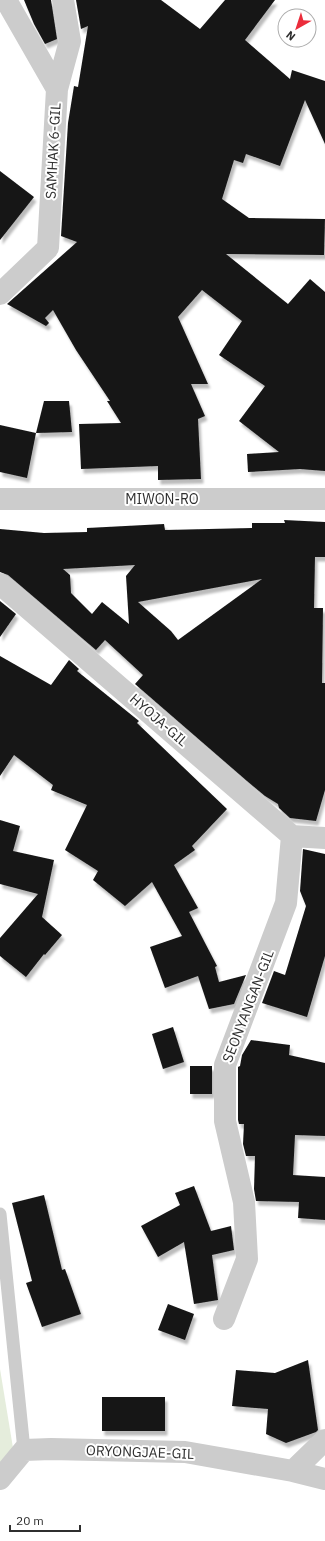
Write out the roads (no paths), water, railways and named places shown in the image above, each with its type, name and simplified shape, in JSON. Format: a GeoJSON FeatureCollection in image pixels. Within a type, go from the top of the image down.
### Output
{"type":"FeatureCollection","features":[{"type":"Feature","properties":{"kind":"street","name":"SAMHAK 6-GIL"},"geometry":{"type":"LineString","coordinates":[[0,294],[48,248],[57,89],[6,0]]}},
{"type":"Feature","properties":{"kind":"street"},"geometry":{"type":"LineString","coordinates":[[57,89],[70,41],[63,0]]}},
{"type":"Feature","properties":{"kind":"street","name":"MIWON-RO"},"geometry":{"type":"LineString","coordinates":[[0,499],[325,499]]}},
{"type":"Feature","properties":{"kind":"street","name":"HYOJA-GIL"},"geometry":{"type":"LineString","coordinates":[[0,584],[292,836]]}},
{"type":"Feature","properties":{"kind":"street"},"geometry":{"type":"LineString","coordinates":[[292,836],[325,838]]}},
{"type":"Feature","properties":{"kind":"street","name":"SEONYANGAN-GIL"},"geometry":{"type":"LineString","coordinates":[[224,1319],[247,1259],[244,1202],[225,1121],[225,1065],[286,903],[292,836]]}},
{"type":"Feature","properties":{"kind":"street"},"geometry":{"type":"LineString","coordinates":[[293,1471],[325,1440]]}},
{"type":"Feature","properties":{"kind":"street","name":"ORYONGJAE-GIL"},"geometry":{"type":"LineString","coordinates":[[24,1450],[51,1449],[185,1452],[293,1471],[325,1479]]}},
{"type":"Feature","properties":{"kind":"street"},"geometry":{"type":"LineString","coordinates":[[0,1478],[24,1450]]}},
{"type":"Feature","properties":{"kind":"lane"},"geometry":{"type":"LineString","coordinates":[[0,1214],[24,1450]]}}]}
